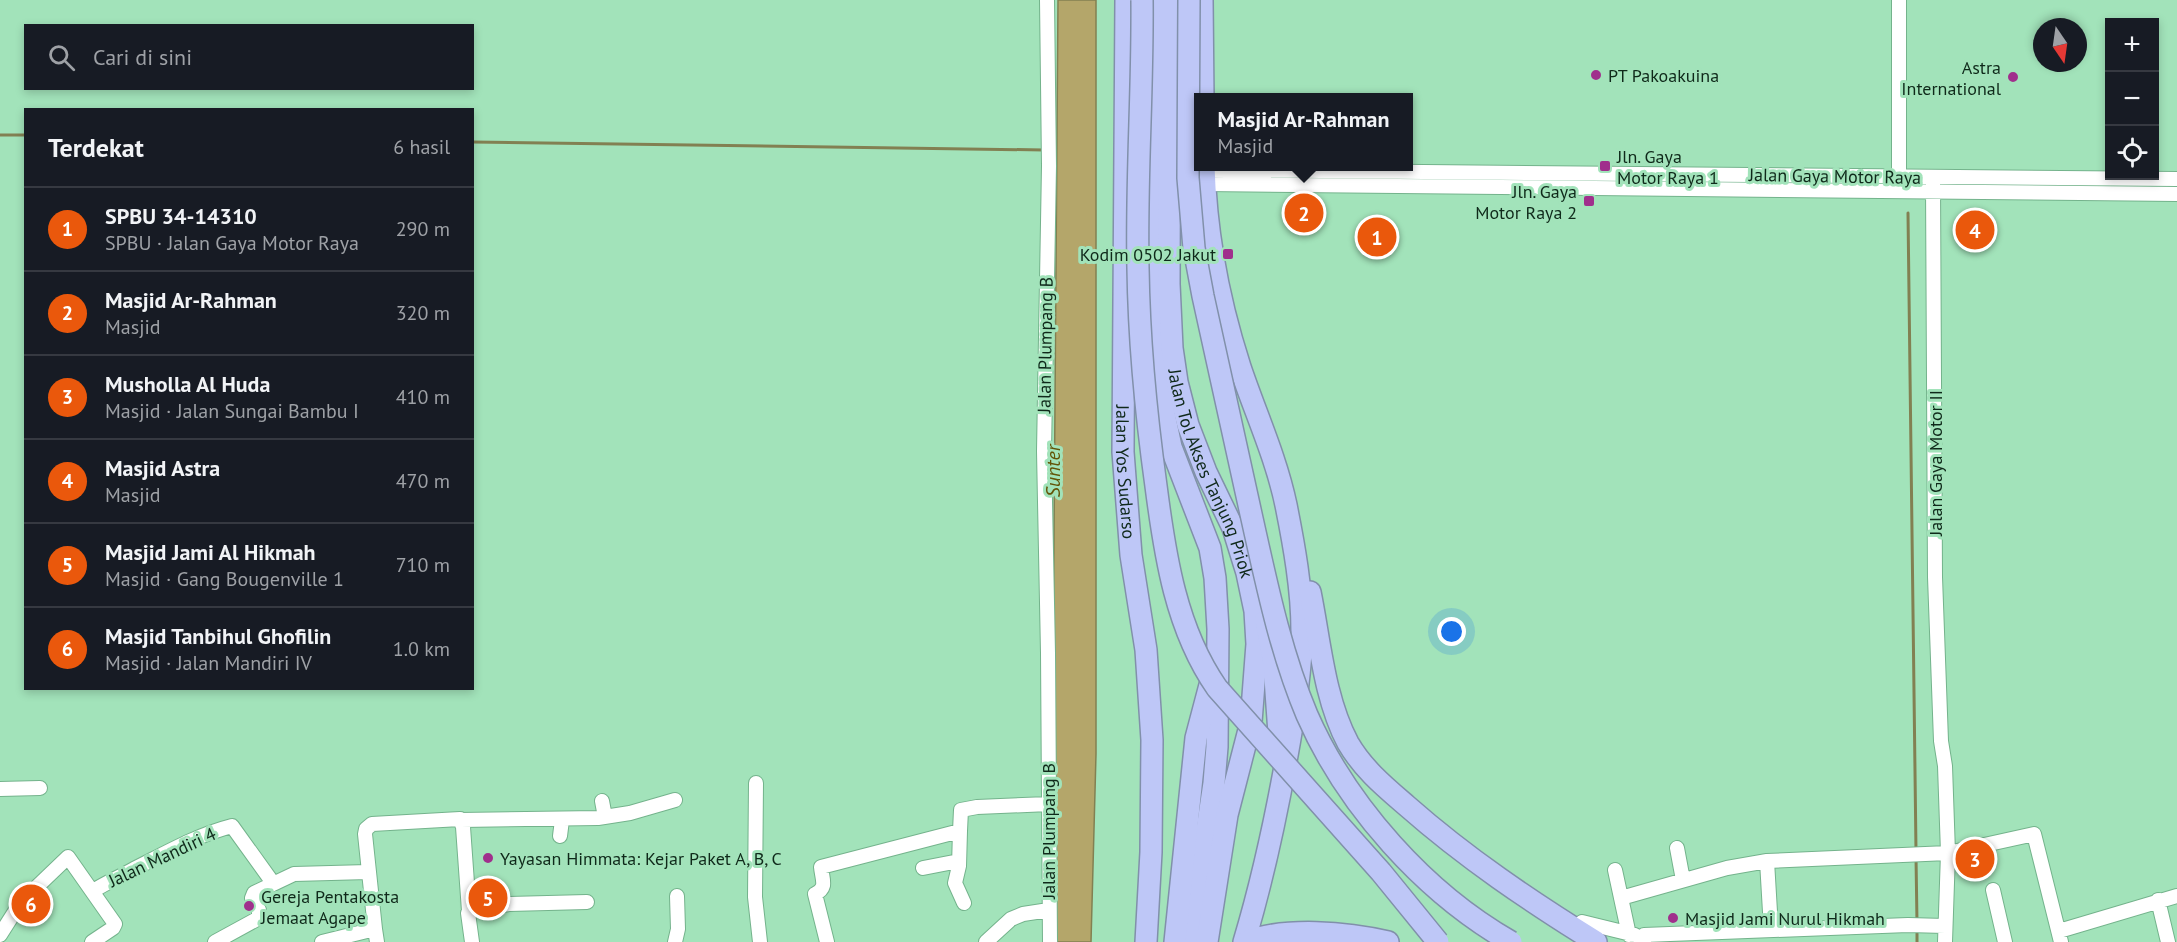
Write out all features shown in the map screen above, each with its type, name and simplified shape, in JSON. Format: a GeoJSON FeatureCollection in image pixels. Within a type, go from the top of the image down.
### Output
{"type":"FeatureCollection","features":[{"type":"Feature","properties":{"kind":"highway","name":"Jalan Yos Sudarso"},"geometry":{"type":"LineString","coordinates":[[1126,0],[1123,452],[1131,555],[1146,650],[1152,740],[1151,852],[1146,942]]}},
{"type":"Feature","properties":{"kind":"highway"},"geometry":{"type":"LineString","coordinates":[[1142,0],[1137,220],[1141,352],[1148,428],[1168,566],[1184,623],[1203,668],[1217,688],[1381,872],[1438,942]]}},
{"type":"Feature","properties":{"kind":"highway","name":"Jalan Tol Akses Tanjung Priok"},"geometry":{"type":"LineString","coordinates":[[1153,0],[1160,177],[1172,348],[1177,382],[1188,425],[1206,472],[1233,528],[1247,573],[1256,621],[1253,710],[1227,815],[1207,942]]}},
{"type":"Feature","properties":{"kind":"highway","name":"Jalan Tol Akses Tanjung Priok"},"geometry":{"type":"LineString","coordinates":[[1170,0],[1160,177],[1151,261],[1157,380],[1171,447],[1210,548],[1217,604],[1217,747],[1214,783],[1190,942]]}},
{"type":"Feature","properties":{"kind":"highway"},"geometry":{"type":"LineString","coordinates":[[1190,0],[1188,178],[1194,248],[1268,591],[1293,675],[1307,715],[1325,751],[1370,818],[1410,863],[1462,912],[1511,942]]}},
{"type":"Feature","properties":{"kind":"highway"},"geometry":{"type":"LineString","coordinates":[[1202,0],[1203,93]]}},
{"type":"Feature","properties":{"kind":"highway"},"geometry":{"type":"LineString","coordinates":[[1204,173],[1212,257],[1230,331],[1279,478],[1309,589],[1331,696],[1347,741],[1372,776],[1425,822],[1477,863],[1596,942]]}},
{"type":"Feature","properties":{"kind":"highway"},"geometry":{"type":"LineString","coordinates":[[1245,942],[1276,821],[1292,732],[1301,664],[1302,627],[1286,504]]}},
{"type":"Feature","properties":{"kind":"highway"},"geometry":{"type":"LineString","coordinates":[[1247,573],[1263,604],[1274,664],[1280,749],[1276,821]]}},
{"type":"Feature","properties":{"kind":"highway"},"geometry":{"type":"LineString","coordinates":[[1175,942],[1196,738],[1217,658]]}},
{"type":"Feature","properties":{"kind":"highway"},"geometry":{"type":"LineString","coordinates":[[1245,942],[1257,938],[1305,933],[1343,935],[1388,942]]}},
{"type":"Feature","properties":{"kind":"street","name":"Jalan Plumpang B"},"geometry":{"type":"LineString","coordinates":[[1047,0],[1049,166],[1044,451],[1050,942]]}},
{"type":"Feature","properties":{"kind":"street"},"geometry":{"type":"LineString","coordinates":[[1899,0],[1899,184]]}},
{"type":"Feature","properties":{"kind":"street","name":"Jalan Gaya Motor Raya"},"geometry":{"type":"LineString","coordinates":[[1204,173],[1294,178],[1899,184],[1933,191],[2177,194]]}},
{"type":"Feature","properties":{"kind":"street","name":"Jalan Gaya Motor Raya"},"geometry":{"type":"LineString","coordinates":[[1899,184],[1933,177],[2177,179]]}},
{"type":"Feature","properties":{"kind":"street","name":"Jalan Gaya Motor II"},"geometry":{"type":"LineString","coordinates":[[1933,177],[1935,586],[1948,853],[1945,942]]}},
{"type":"Feature","properties":{"kind":"street"},"geometry":{"type":"LineString","coordinates":[[2047,178],[2047,193]]}},
{"type":"Feature","properties":{"kind":"street"},"geometry":{"type":"LineString","coordinates":[[756,783],[755,897],[760,942]]}},
{"type":"Feature","properties":{"kind":"street"},"geometry":{"type":"LineString","coordinates":[[0,789],[40,788]]}},
{"type":"Feature","properties":{"kind":"street"},"geometry":{"type":"LineString","coordinates":[[602,801],[605,817]]}},
{"type":"Feature","properties":{"kind":"street"},"geometry":{"type":"LineString","coordinates":[[964,903],[955,883],[959,861],[961,810],[977,807],[1049,804]]}},
{"type":"Feature","properties":{"kind":"street"},"geometry":{"type":"LineString","coordinates":[[322,942],[376,937],[368,872],[366,829],[372,824],[457,818],[461,820],[562,820],[605,817],[657,806],[674,805]]}},
{"type":"Feature","properties":{"kind":"street"},"geometry":{"type":"LineString","coordinates":[[461,820],[472,942]]}},
{"type":"Feature","properties":{"kind":"street"},"geometry":{"type":"LineString","coordinates":[[560,836],[562,820]]}},
{"type":"Feature","properties":{"kind":"street","name":"Jalan Mandiri 4"},"geometry":{"type":"LineString","coordinates":[[92,942],[113,928],[115,924],[93,891],[110,880],[212,831],[232,826],[273,883]]}},
{"type":"Feature","properties":{"kind":"street"},"geometry":{"type":"LineString","coordinates":[[827,942],[814,894],[822,891],[824,886],[821,867],[960,831]]}},
{"type":"Feature","properties":{"kind":"street"},"geometry":{"type":"LineString","coordinates":[[1621,898],[1727,867],[1767,861],[1948,853],[2035,834],[2060,936],[2158,900],[2177,896]]}},
{"type":"Feature","properties":{"kind":"street"},"geometry":{"type":"LineString","coordinates":[[1677,848],[1683,880]]}},
{"type":"Feature","properties":{"kind":"street"},"geometry":{"type":"LineString","coordinates":[[11,942],[0,935],[13,912],[33,889],[68,857],[93,891]]}},
{"type":"Feature","properties":{"kind":"street"},"geometry":{"type":"LineString","coordinates":[[923,868],[959,861]]}},
{"type":"Feature","properties":{"kind":"street"},"geometry":{"type":"LineString","coordinates":[[1767,861],[1771,929]]}},
{"type":"Feature","properties":{"kind":"street"},"geometry":{"type":"LineString","coordinates":[[1615,870],[1629,935]]}},
{"type":"Feature","properties":{"kind":"street"},"geometry":{"type":"LineString","coordinates":[[215,942],[260,918],[253,896],[273,883],[294,874],[368,872]]}},
{"type":"Feature","properties":{"kind":"street"},"geometry":{"type":"LineString","coordinates":[[1993,890],[2005,942]]}},
{"type":"Feature","properties":{"kind":"street"},"geometry":{"type":"LineString","coordinates":[[675,942],[678,929],[677,896]]}},
{"type":"Feature","properties":{"kind":"street"},"geometry":{"type":"LineString","coordinates":[[2158,900],[2168,942]]}},
{"type":"Feature","properties":{"kind":"street"},"geometry":{"type":"LineString","coordinates":[[469,912],[509,904],[587,902]]}},
{"type":"Feature","properties":{"kind":"street"},"geometry":{"type":"LineString","coordinates":[[986,942],[1011,920],[1023,914],[1049,910]]}},
{"type":"Feature","properties":{"kind":"street"},"geometry":{"type":"LineString","coordinates":[[1581,922],[1644,939],[1771,929],[1945,926]]}},
{"type":"Feature","properties":{"kind":"shaded area"},"geometry":{"type":"Polygon","coordinates":[[[1058,0],[1096,0],[1096,754],[1091,942],[1051,942],[1058,0]]]}},
{"type":"Feature","properties":{"kind":"waterway"},"geometry":{"type":"LineString","coordinates":[[0,135],[24,135]]}},
{"type":"Feature","properties":{"kind":"waterway"},"geometry":{"type":"LineString","coordinates":[[474,142],[1044,150]]}},
{"type":"Feature","properties":{"kind":"waterway"},"geometry":{"type":"LineString","coordinates":[[1908,213],[1916,851]]}},
{"type":"Feature","properties":{"kind":"waterway"},"geometry":{"type":"LineString","coordinates":[[1916,857],[1917,923]]}},
{"type":"Feature","properties":{"kind":"waterway"},"geometry":{"type":"LineString","coordinates":[[1917,929],[1917,942]]}},
{"type":"Feature","properties":{"kind":"place","name":"PT Pakoakuina"},"geometry":{"type":"Point","coordinates":[1596,75]}},
{"type":"Feature","properties":{"kind":"place","name":"Astra International"},"geometry":{"type":"Point","coordinates":[2013,77]}},
{"type":"Feature","properties":{"kind":"place","name":"Jln. Gaya Motor Raya 1"},"geometry":{"type":"Point","coordinates":[1605,166]}},
{"type":"Feature","properties":{"kind":"place","name":"Jln. Gaya Motor Raya 2"},"geometry":{"type":"Point","coordinates":[1589,201]}},
{"type":"Feature","properties":{"kind":"place","name":"Masjid Ar-Rahman"},"geometry":{"type":"Point","coordinates":[1304,213]}},
{"type":"Feature","properties":{"kind":"place","name":"Masjid Astra"},"geometry":{"type":"Point","coordinates":[1975,230]}},
{"type":"Feature","properties":{"kind":"place","name":"SPBU 34-14310"},"geometry":{"type":"Point","coordinates":[1377,237]}},
{"type":"Feature","properties":{"kind":"place","name":"Kodim 0502 Jakut"},"geometry":{"type":"Point","coordinates":[1228,254]}},
{"type":"Feature","properties":{"kind":"place","name":"Yayasan Himmata: Kejar Paket A, B, C"},"geometry":{"type":"Point","coordinates":[488,858]}},
{"type":"Feature","properties":{"kind":"place","name":"Musholla Al Huda"},"geometry":{"type":"Point","coordinates":[1975,859]}},
{"type":"Feature","properties":{"kind":"place","name":"Masjid Jami Al Hikmah"},"geometry":{"type":"Point","coordinates":[488,898]}},
{"type":"Feature","properties":{"kind":"place","name":"Masjid Tanbihul Ghofilin"},"geometry":{"type":"Point","coordinates":[31,904]}},
{"type":"Feature","properties":{"kind":"place","name":"Gereja Pentakosta Jemaat Agape"},"geometry":{"type":"Point","coordinates":[249,906]}},
{"type":"Feature","properties":{"kind":"place","name":"Masjid Jami Nurul Hikmah"},"geometry":{"type":"Point","coordinates":[1673,918]}},
{"type":"Feature","properties":{"kind":"water label","name":"Sunter"},"geometry":{"type":"Point","coordinates":[1053,471]}}]}
